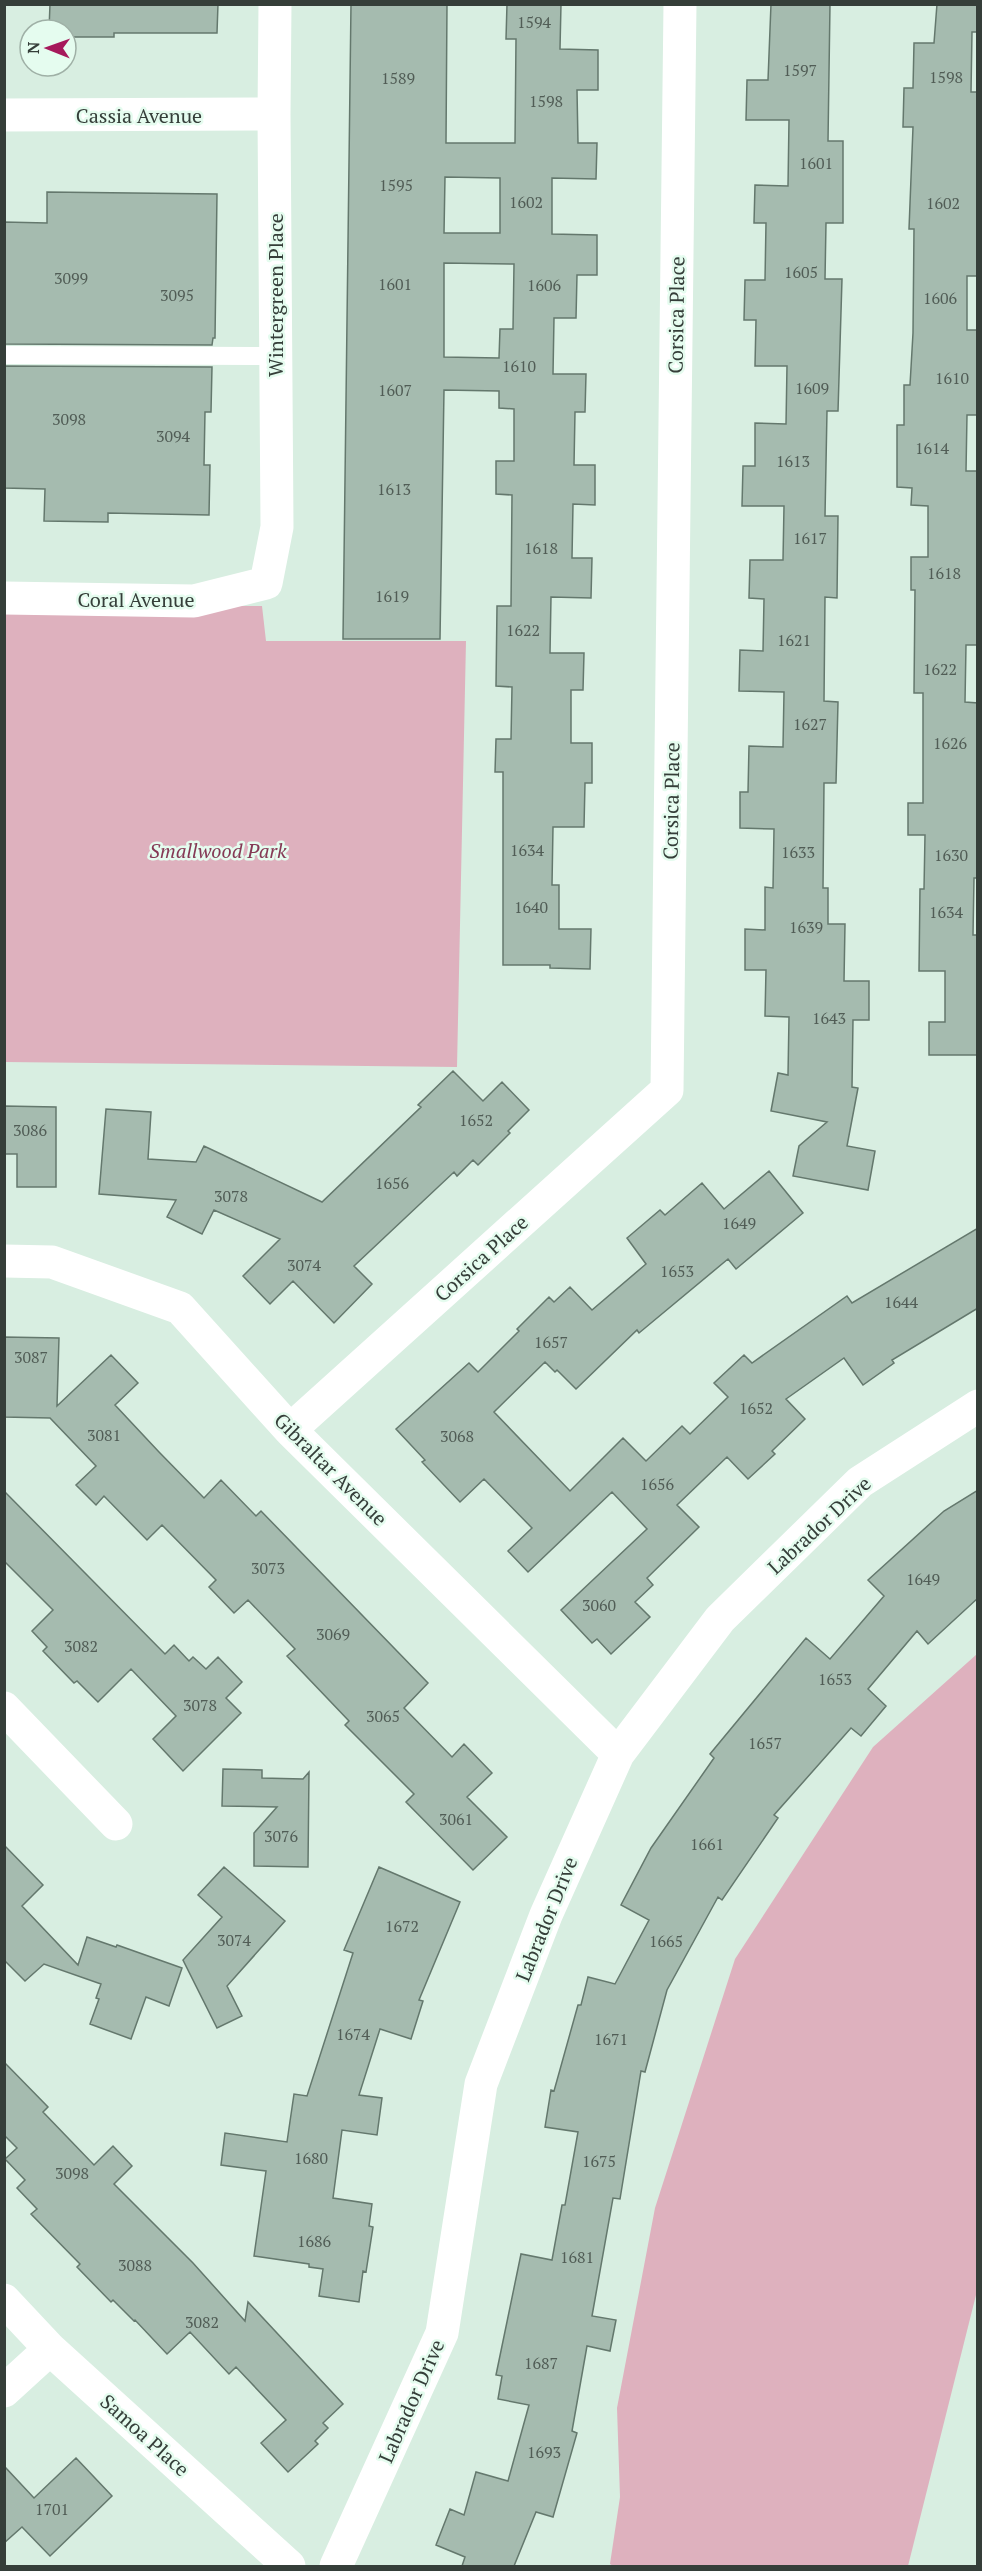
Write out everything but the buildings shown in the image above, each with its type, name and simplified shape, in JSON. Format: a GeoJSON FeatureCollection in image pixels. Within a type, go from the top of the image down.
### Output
{"type":"FeatureCollection","features":[{"type":"Feature","properties":{"kind":"street","name":"Wintergreen Place"},"geometry":{"type":"LineString","coordinates":[[266,583],[277,527],[275,4]]}},
{"type":"Feature","properties":{"kind":"street","name":"Corsica Place"},"geometry":{"type":"LineString","coordinates":[[290,1430],[667,1090],[680,4]]}},
{"type":"Feature","properties":{"kind":"street","name":"Cassia Avenue"},"geometry":{"type":"LineString","coordinates":[[4,115],[274,114]]}},
{"type":"Feature","properties":{"kind":"street","name":"Coral Avenue"},"geometry":{"type":"LineString","coordinates":[[4,598],[194,601],[266,583]]}},
{"type":"Feature","properties":{"kind":"street","name":"Gibraltar Avenue"},"geometry":{"type":"LineString","coordinates":[[4,1261],[52,1262],[180,1308],[290,1430],[618,1754]]}},
{"type":"Feature","properties":{"kind":"street","name":"Labrador Drive"},"geometry":{"type":"LineString","coordinates":[[336,2566],[442,2333],[481,2084],[546,1915],[618,1754],[720,1619],[860,1482],[978,1406]]}},
{"type":"Feature","properties":{"kind":"street"},"geometry":{"type":"LineString","coordinates":[[4,1708],[116,1824]]}},
{"type":"Feature","properties":{"kind":"street","name":"Samoa Place"},"geometry":{"type":"LineString","coordinates":[[4,2300],[50,2349],[289,2566]]}},
{"type":"Feature","properties":{"kind":"street"},"geometry":{"type":"LineString","coordinates":[[4,2391],[50,2349]]}},
{"type":"Feature","properties":{"kind":"lane"},"geometry":{"type":"LineString","coordinates":[[4,355],[275,356]]}},
{"type":"Feature","properties":{"kind":"green space","name":"Smallwood Park"},"geometry":{"type":"Polygon","coordinates":[[[5,605],[262,606],[266,641],[466,641],[457,1067],[5,1062],[5,605]]]}},
{"type":"Feature","properties":{"kind":"green space"},"geometry":{"type":"Polygon","coordinates":[[[977,1654],[977,2291],[908,2566],[613,2566],[610,2564],[620,2497],[617,2408],[655,2208],[735,1959],[873,1747],[977,1654]]]}}]}
